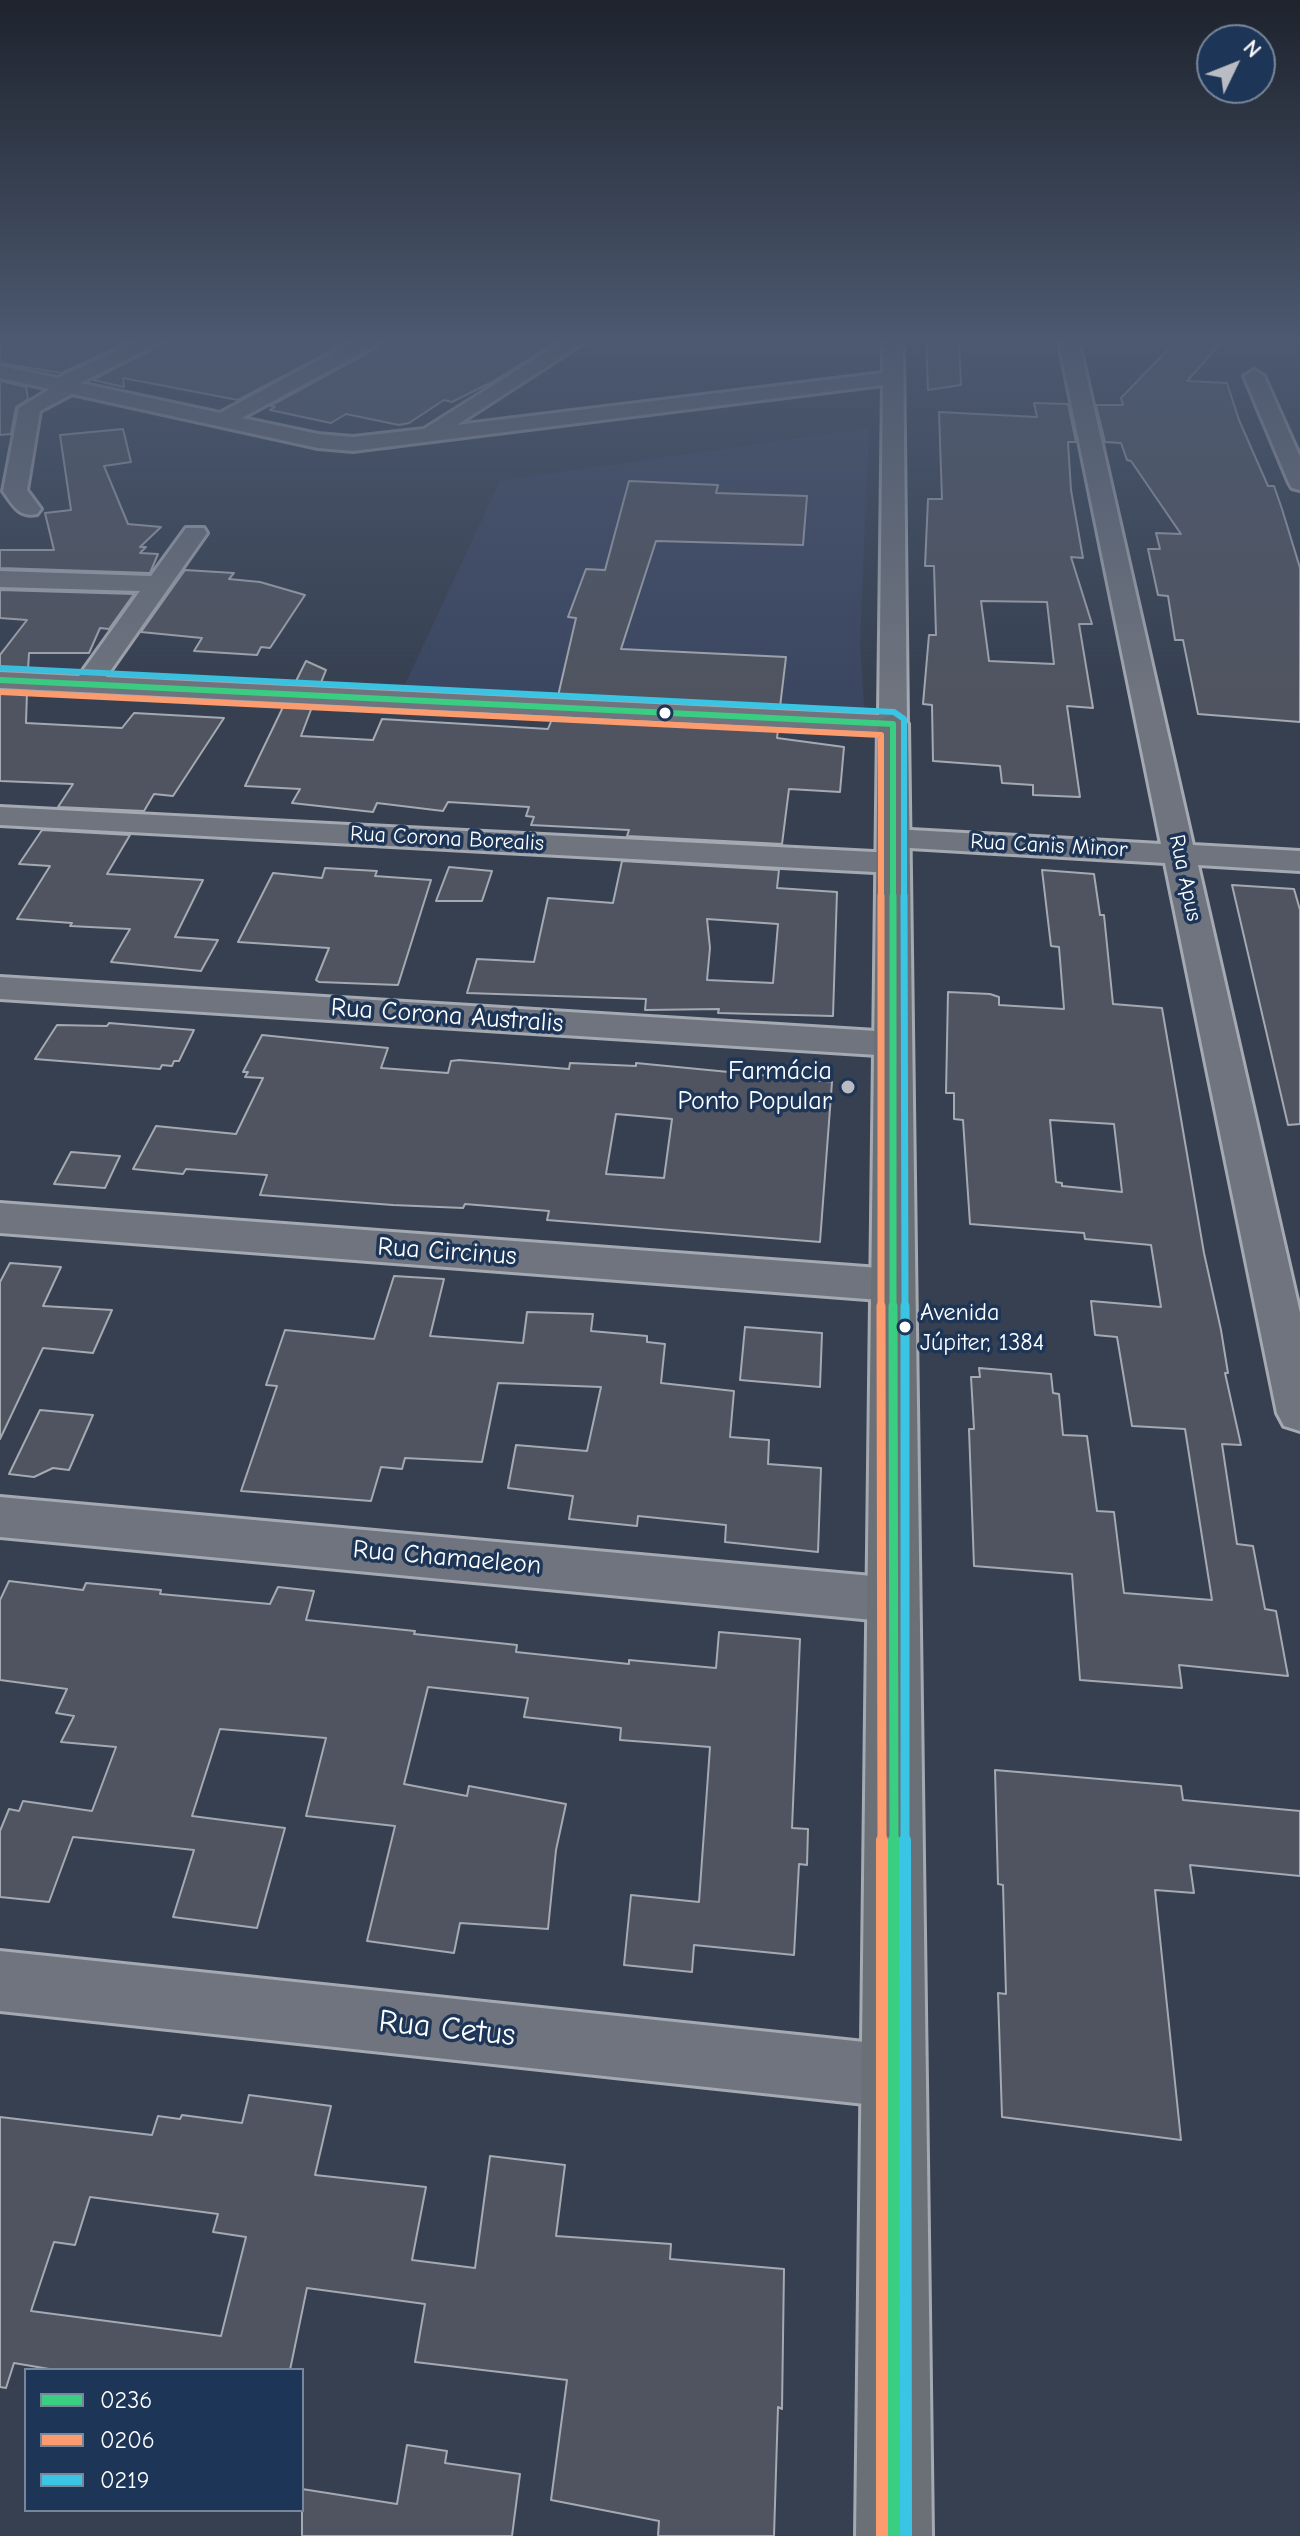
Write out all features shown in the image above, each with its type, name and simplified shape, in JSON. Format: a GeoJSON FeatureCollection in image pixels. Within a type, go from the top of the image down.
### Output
{"type":"FeatureCollection","features":[{"type":"Feature","properties":{"kind":"main road"},"geometry":{"type":"LineString","coordinates":[[893,724],[894,2536]]}},
{"type":"Feature","properties":{"kind":"street"},"geometry":{"type":"LineString","coordinates":[[15,498],[19,458]]}},
{"type":"Feature","properties":{"kind":"street"},"geometry":{"type":"LineString","coordinates":[[0,680],[893,724],[893,458]]}},
{"type":"Feature","properties":{"kind":"street","name":"Rua Apus"},"geometry":{"type":"LineString","coordinates":[[1094,458],[1300,1413]]}},
{"type":"Feature","properties":{"kind":"street"},"geometry":{"type":"LineString","coordinates":[[1289,458],[1300,483]]}},
{"type":"Feature","properties":{"kind":"street"},"geometry":{"type":"LineString","coordinates":[[86,685],[195,533]]}},
{"type":"Feature","properties":{"kind":"street"},"geometry":{"type":"LineString","coordinates":[[0,579],[159,584]]}},
{"type":"Feature","properties":{"kind":"street","name":"Rua Corona Borealis"},"geometry":{"type":"LineString","coordinates":[[0,816],[893,850]]}},
{"type":"Feature","properties":{"kind":"street","name":"Rua Canis Minor"},"geometry":{"type":"LineString","coordinates":[[893,850],[1180,854],[1300,861]]}},
{"type":"Feature","properties":{"kind":"street","name":"Rua Corona Australis"},"geometry":{"type":"LineString","coordinates":[[0,988],[893,1044]]}},
{"type":"Feature","properties":{"kind":"street","name":"Rua Circinus"},"geometry":{"type":"LineString","coordinates":[[0,1218],[893,1285]]}},
{"type":"Feature","properties":{"kind":"street","name":"Rua Chamaeleon"},"geometry":{"type":"LineString","coordinates":[[0,1517],[894,1600]]}},
{"type":"Feature","properties":{"kind":"street","name":"Rua Cetus"},"geometry":{"type":"LineString","coordinates":[[0,1981],[893,2076]]}},
{"type":"Feature","properties":{"kind":"shaded area"},"geometry":{"type":"Polygon","coordinates":[[[658,458],[868,458],[860,645],[865,717],[401,693],[500,481],[658,458]]]}},
{"type":"Feature","properties":{"kind":"building"},"geometry":{"type":"Polygon","coordinates":[[[63,458],[130,458],[131,462],[104,466],[128,524],[161,527],[140,547],[146,547],[140,553],[158,554],[150,573],[0,568],[0,550],[54,550],[45,513],[71,510],[63,458]]]}},
{"type":"Feature","properties":{"kind":"building"},"geometry":{"type":"Polygon","coordinates":[[[941,458],[1069,458],[1071,490],[1083,558],[1071,557],[1092,624],[1079,624],[1093,708],[1067,706],[1080,797],[1033,795],[1033,785],[1002,783],[1000,766],[933,761],[932,705],[923,704],[929,635],[936,635],[934,566],[925,566],[928,499],[942,499],[941,458]],[[981,601],[989,661],[1054,664],[1047,602],[981,601]]]}},
{"type":"Feature","properties":{"kind":"building"},"geometry":{"type":"Polygon","coordinates":[[[1256,458],[1268,486],[1274,486],[1300,568],[1300,722],[1198,714],[1183,640],[1175,640],[1168,596],[1158,595],[1148,549],[1160,549],[1156,533],[1181,534],[1131,461],[1127,460],[1256,458]]]}},
{"type":"Feature","properties":{"kind":"building"},"geometry":{"type":"Polygon","coordinates":[[[629,481],[718,485],[716,493],[807,496],[803,545],[656,541],[621,649],[786,657],[780,707],[558,696],[576,618],[568,617],[586,569],[605,570],[629,481]]]}},
{"type":"Feature","properties":{"kind":"building"},"geometry":{"type":"Polygon","coordinates":[[[185,570],[234,573],[229,579],[260,582],[305,595],[270,648],[261,647],[257,655],[194,651],[202,638],[141,632],[185,570]]]}},
{"type":"Feature","properties":{"kind":"building"},"geometry":{"type":"Polygon","coordinates":[[[0,590],[134,594],[109,629],[100,628],[89,653],[29,653],[28,670],[0,669],[0,655],[27,620],[0,618],[0,590]]]}},
{"type":"Feature","properties":{"kind":"building"},"geometry":{"type":"Polygon","coordinates":[[[306,661],[326,670],[320,685],[295,683],[306,661]]]}},
{"type":"Feature","properties":{"kind":"building"},"geometry":{"type":"Polygon","coordinates":[[[0,691],[27,692],[26,723],[122,728],[134,713],[224,718],[173,796],[154,794],[144,811],[58,807],[73,784],[0,781],[0,691]]]}},
{"type":"Feature","properties":{"kind":"building"},"geometry":{"type":"Polygon","coordinates":[[[284,705],[312,707],[301,736],[373,740],[382,719],[548,729],[552,719],[778,730],[777,738],[844,747],[840,792],[789,789],[782,844],[627,836],[629,830],[531,825],[534,817],[526,816],[529,807],[448,802],[443,811],[377,803],[373,812],[292,803],[300,789],[245,786],[284,705]]]}},
{"type":"Feature","properties":{"kind":"building"},"geometry":{"type":"Polygon","coordinates":[[[42,830],[130,835],[107,874],[203,880],[175,937],[218,940],[201,971],[111,962],[130,929],[17,919],[50,866],[19,864],[42,830]]]}},
{"type":"Feature","properties":{"kind":"building"},"geometry":{"type":"Polygon","coordinates":[[[622,861],[779,870],[777,888],[837,892],[833,1016],[718,1013],[719,1009],[645,1010],[646,999],[467,993],[477,959],[534,962],[548,898],[613,903],[622,861]],[[707,919],[710,948],[707,980],[773,983],[778,924],[707,919]]]}},
{"type":"Feature","properties":{"kind":"building"},"geometry":{"type":"Polygon","coordinates":[[[449,867],[492,871],[482,901],[436,901],[449,867]]]}},
{"type":"Feature","properties":{"kind":"building"},"geometry":{"type":"Polygon","coordinates":[[[325,868],[377,871],[375,876],[431,880],[398,985],[319,982],[316,980],[329,948],[238,942],[273,873],[322,878],[325,868]]]}},
{"type":"Feature","properties":{"kind":"building"},"geometry":{"type":"Polygon","coordinates":[[[1042,870],[1094,874],[1100,915],[1104,915],[1113,1004],[1162,1008],[1204,1253],[1221,1330],[1228,1373],[1225,1373],[1241,1445],[1222,1444],[1237,1544],[1253,1546],[1265,1609],[1276,1611],[1288,1676],[1179,1665],[1182,1688],[1080,1680],[1072,1574],[974,1566],[969,1429],[974,1429],[971,1377],[980,1377],[979,1368],[1051,1374],[1053,1393],[1059,1394],[1063,1435],[1087,1436],[1097,1511],[1114,1512],[1124,1593],[1212,1600],[1185,1429],[1132,1426],[1117,1337],[1095,1335],[1091,1301],[1161,1307],[1151,1245],[1085,1239],[1084,1233],[970,1224],[963,1120],[954,1119],[954,1093],[946,1093],[948,992],[990,994],[999,997],[999,1005],[1064,1009],[1059,947],[1051,946],[1042,870]],[[1050,1120],[1056,1182],[1062,1183],[1062,1186],[1122,1192],[1114,1124],[1050,1120]]]}},
{"type":"Feature","properties":{"kind":"building"},"geometry":{"type":"Polygon","coordinates":[[[1232,885],[1294,889],[1300,910],[1300,1124],[1288,1125],[1232,885]]]}},
{"type":"Feature","properties":{"kind":"building"},"geometry":{"type":"Polygon","coordinates":[[[109,1023],[194,1030],[179,1061],[174,1061],[172,1066],[162,1065],[160,1069],[35,1059],[57,1025],[107,1026],[109,1023]]]}},
{"type":"Feature","properties":{"kind":"building"},"geometry":{"type":"Polygon","coordinates":[[[262,1035],[388,1048],[381,1068],[448,1073],[451,1061],[459,1060],[569,1069],[570,1063],[636,1066],[636,1063],[832,1082],[820,1242],[547,1220],[549,1211],[465,1204],[463,1208],[393,1205],[260,1195],[267,1175],[186,1169],[183,1174],[133,1169],[156,1126],[236,1134],[263,1078],[245,1077],[248,1072],[243,1072],[262,1035]],[[616,1114],[606,1174],[664,1178],[672,1119],[616,1114]]]}},
{"type":"Feature","properties":{"kind":"building"},"geometry":{"type":"Polygon","coordinates":[[[71,1152],[120,1156],[105,1188],[54,1184],[71,1152]]]}},
{"type":"Feature","properties":{"kind":"building"},"geometry":{"type":"Polygon","coordinates":[[[10,1263],[61,1267],[43,1306],[112,1310],[93,1353],[43,1348],[0,1439],[0,1282],[10,1263]]]}},
{"type":"Feature","properties":{"kind":"building"},"geometry":{"type":"Polygon","coordinates":[[[394,1276],[444,1279],[430,1336],[523,1343],[527,1312],[593,1314],[591,1331],[647,1336],[647,1342],[665,1344],[661,1383],[734,1391],[730,1437],[769,1440],[768,1464],[821,1468],[818,1552],[725,1542],[726,1525],[638,1516],[637,1526],[569,1519],[573,1496],[508,1488],[516,1445],[587,1451],[601,1387],[498,1383],[482,1462],[405,1458],[402,1469],[381,1467],[371,1501],[241,1491],[277,1386],[266,1385],[285,1330],[374,1339],[394,1276]]]}},
{"type":"Feature","properties":{"kind":"building"},"geometry":{"type":"Polygon","coordinates":[[[745,1327],[822,1333],[820,1387],[740,1380],[745,1327]]]}},
{"type":"Feature","properties":{"kind":"building"},"geometry":{"type":"Polygon","coordinates":[[[40,1410],[93,1415],[69,1470],[53,1468],[34,1477],[9,1474],[40,1410]]]}},
{"type":"Feature","properties":{"kind":"building"},"geometry":{"type":"Polygon","coordinates":[[[9,1581],[83,1590],[86,1583],[161,1590],[160,1594],[270,1604],[278,1587],[314,1591],[306,1620],[415,1631],[414,1634],[517,1645],[516,1652],[629,1664],[629,1660],[716,1668],[719,1632],[800,1639],[792,1828],[808,1829],[807,1865],[799,1864],[794,1955],[694,1945],[692,1972],[624,1965],[631,1895],[699,1902],[710,1747],[620,1740],[621,1728],[524,1717],[528,1698],[428,1687],[404,1784],[467,1796],[469,1786],[566,1804],[556,1850],[548,1929],[460,1923],[454,1953],[367,1941],[395,1826],[306,1816],[326,1738],[220,1729],[192,1816],[285,1828],[257,1928],[173,1917],[194,1850],[73,1837],[49,1902],[0,1897],[0,1831],[9,1809],[19,1811],[23,1801],[92,1811],[116,1747],[61,1742],[74,1716],[56,1713],[67,1689],[0,1680],[0,1600],[9,1581]]]}},
{"type":"Feature","properties":{"kind":"building"},"geometry":{"type":"Polygon","coordinates":[[[995,1770],[1181,1786],[1183,1800],[1300,1811],[1300,1876],[1190,1865],[1194,1893],[1155,1890],[1181,2140],[1002,2117],[998,1993],[1006,1994],[1003,1885],[998,1884],[995,1770]]]}},
{"type":"Feature","properties":{"kind":"building"},"geometry":{"type":"Polygon","coordinates":[[[249,2095],[331,2106],[315,2175],[426,2187],[412,2260],[475,2268],[490,2156],[565,2165],[556,2236],[671,2244],[670,2259],[784,2269],[782,2409],[778,2407],[774,2536],[658,2536],[659,2521],[551,2500],[567,2380],[415,2362],[425,2304],[307,2288],[290,2368],[43,2368],[14,2363],[6,2388],[0,2387],[0,2117],[152,2135],[158,2116],[180,2119],[182,2115],[242,2123],[249,2095]],[[90,2197],[75,2245],[54,2242],[31,2311],[221,2336],[246,2237],[213,2232],[218,2214],[90,2197]]]}},
{"type":"Feature","properties":{"kind":"building"},"geometry":{"type":"Polygon","coordinates":[[[407,2445],[447,2451],[445,2463],[520,2474],[512,2536],[302,2536],[304,2489],[397,2504],[407,2445]]]}},
{"type":"Feature","properties":{"kind":"transit line","name":"0219"},"geometry":{"type":"LineString","coordinates":[[1,668],[894,712],[904,719],[906,2536]]}},
{"type":"Feature","properties":{"kind":"transit line","name":"0236"},"geometry":{"type":"LineString","coordinates":[[0,680],[893,724],[894,2536]]}},
{"type":"Feature","properties":{"kind":"transit line","name":"0206"},"geometry":{"type":"LineString","coordinates":[[0,692],[881,735],[882,2536]]}},
{"type":"Feature","properties":{"kind":"place","name":"Farmácia Ponto Popular"},"geometry":{"type":"Point","coordinates":[848,1087]}},
{"type":"Feature","properties":{"kind":"place","name":"Avenida Júpiter, 1384"},"geometry":{"type":"Point","coordinates":[905,1327]}}]}
